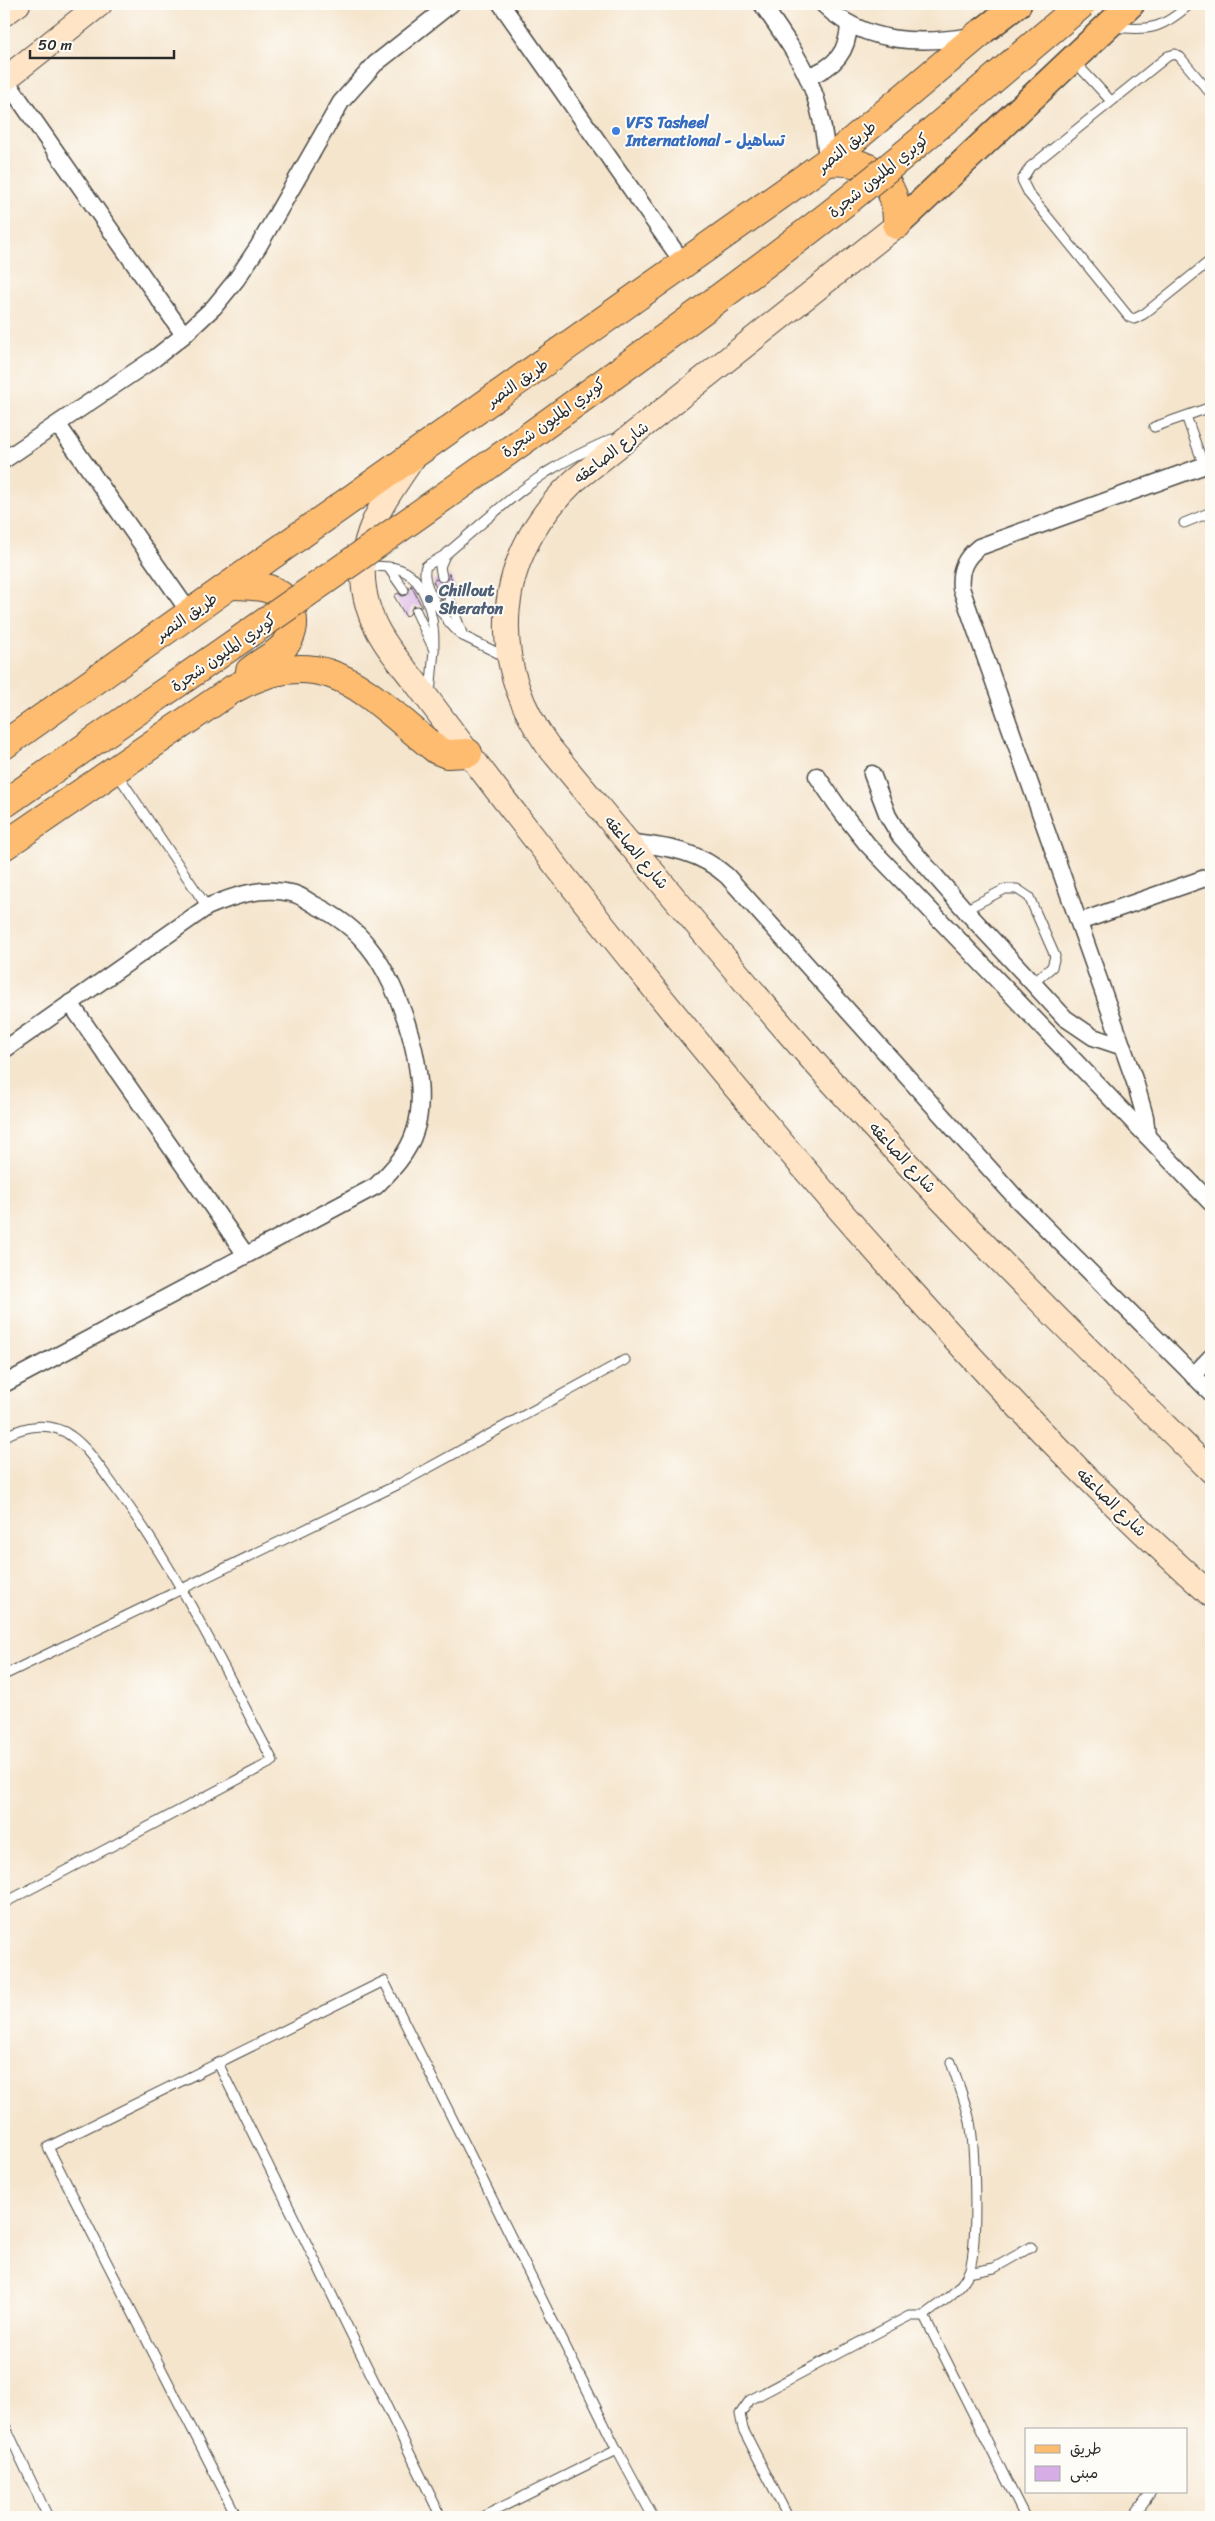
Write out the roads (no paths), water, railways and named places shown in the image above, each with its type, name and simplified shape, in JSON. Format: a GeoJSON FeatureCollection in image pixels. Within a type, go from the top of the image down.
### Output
{"type":"FeatureCollection","features":[{"type":"Feature","properties":{"kind":"highway","name":"كوبري المليون شجرة"},"geometry":{"type":"LineString","coordinates":[[4,804],[416,517],[785,248],[886,169],[1082,4]]}},
{"type":"Feature","properties":{"kind":"highway","name":"طريق النصر"},"geometry":{"type":"LineString","coordinates":[[4,745],[827,162],[979,34]]}},
{"type":"Feature","properties":{"kind":"highway"},"geometry":{"type":"LineString","coordinates":[[827,162],[844,160],[859,163],[873,170],[885,181],[893,194],[897,210],[897,225]]}},
{"type":"Feature","properties":{"kind":"highway"},"geometry":{"type":"LineString","coordinates":[[230,585],[258,586],[275,591],[288,604],[293,622],[292,630],[284,646],[250,671],[234,689]]}},
{"type":"Feature","properties":{"kind":"highway"},"geometry":{"type":"LineString","coordinates":[[4,846],[114,769],[234,689],[255,677],[278,670],[300,668],[342,677],[361,687],[437,750],[447,754],[468,753]]}},
{"type":"Feature","properties":{"kind":"main road","name":"طريق النصر"},"geometry":{"type":"LineString","coordinates":[[979,34],[1018,4]]}},
{"type":"Feature","properties":{"kind":"main road"},"geometry":{"type":"LineString","coordinates":[[897,225],[1131,4]]}},
{"type":"Feature","properties":{"kind":"street"},"geometry":{"type":"LineString","coordinates":[[100,4],[4,79],[184,335]]}},
{"type":"Feature","properties":{"kind":"street"},"geometry":{"type":"LineString","coordinates":[[4,460],[58,425],[184,335],[214,306],[236,280],[258,247],[341,102],[375,64],[452,4]]}},
{"type":"Feature","properties":{"kind":"street"},"geometry":{"type":"LineString","coordinates":[[501,4],[684,264]]}},
{"type":"Feature","properties":{"kind":"street"},"geometry":{"type":"LineString","coordinates":[[762,4],[808,76],[821,112],[827,162]]}},
{"type":"Feature","properties":{"kind":"street"},"geometry":{"type":"LineString","coordinates":[[823,4],[849,24],[885,37],[922,42],[979,34]]}},
{"type":"Feature","properties":{"kind":"street"},"geometry":{"type":"LineString","coordinates":[[808,76],[830,67],[839,58],[846,48],[849,24]]}},
{"type":"Feature","properties":{"kind":"street","name":"شارع الصاعقه"},"geometry":{"type":"LineString","coordinates":[[897,225],[574,481],[558,496],[532,532],[517,565],[507,614],[509,658],[519,695],[536,730],[786,1030],[862,1114],[1017,1278],[1211,1470]]}},
{"type":"Feature","properties":{"kind":"street"},"geometry":{"type":"LineString","coordinates":[[58,425],[190,613]]}},
{"type":"Feature","properties":{"kind":"street","name":"شارع الصاعقه"},"geometry":{"type":"LineString","coordinates":[[416,453],[375,516],[368,532],[363,565],[365,596],[375,626],[392,652],[468,753],[676,1017],[860,1234],[1066,1458],[1211,1595]]}},
{"type":"Feature","properties":{"kind":"street"},"geometry":{"type":"LineString","coordinates":[[1147,1136],[1141,1101],[1123,1047],[961,588],[962,570],[971,553],[979,547],[1209,466]]}},
{"type":"Feature","properties":{"kind":"street"},"geometry":{"type":"LineString","coordinates":[[872,774],[888,816],[900,836],[1032,983],[1065,1018],[1080,1029],[1093,1037],[1123,1047]]}},
{"type":"Feature","properties":{"kind":"street"},"geometry":{"type":"LineString","coordinates":[[818,776],[841,811],[867,844],[1211,1203]]}},
{"type":"Feature","properties":{"kind":"street"},"geometry":{"type":"LineString","coordinates":[[628,842],[668,847],[694,854],[715,866],[726,876],[1015,1196],[1211,1393]]}},
{"type":"Feature","properties":{"kind":"street"},"geometry":{"type":"LineString","coordinates":[[1079,922],[1211,876]]}},
{"type":"Feature","properties":{"kind":"street"},"geometry":{"type":"LineString","coordinates":[[4,1050],[207,907],[234,895],[262,891],[292,893],[338,917],[368,946],[391,982],[404,1013],[416,1061],[420,1109],[415,1132],[401,1161],[376,1186],[4,1384]]}},
{"type":"Feature","properties":{"kind":"street"},"geometry":{"type":"LineString","coordinates":[[70,1003],[246,1255]]}},
{"type":"Feature","properties":{"kind":"street"},"geometry":{"type":"LineString","coordinates":[[1193,1376],[1211,1357]]}},
{"type":"Feature","properties":{"kind":"lane"},"geometry":{"type":"LineString","coordinates":[[1107,26],[1136,30],[1153,29],[1174,18],[1190,4]]}},
{"type":"Feature","properties":{"kind":"lane"},"geometry":{"type":"LineString","coordinates":[[1211,94],[1180,56],[1175,54],[1163,59],[1030,167],[1022,180],[1024,187],[1129,317],[1134,319],[1144,314],[1211,260]]}},
{"type":"Feature","properties":{"kind":"lane"},"geometry":{"type":"LineString","coordinates":[[1073,59],[1111,101]]}},
{"type":"Feature","properties":{"kind":"lane"},"geometry":{"type":"LineString","coordinates":[[1154,427],[1211,407]]}},
{"type":"Feature","properties":{"kind":"lane"},"geometry":{"type":"LineString","coordinates":[[1186,416],[1209,466]]}},
{"type":"Feature","properties":{"kind":"lane"},"geometry":{"type":"LineString","coordinates":[[509,658],[463,636],[448,623],[425,579],[426,566],[445,555],[546,473],[578,454],[639,430]]}},
{"type":"Feature","properties":{"kind":"lane"},"geometry":{"type":"LineString","coordinates":[[1184,523],[1211,512]]}},
{"type":"Feature","properties":{"kind":"lane"},"geometry":{"type":"LineString","coordinates":[[442,577],[440,567],[445,555]]}},
{"type":"Feature","properties":{"kind":"lane"},"geometry":{"type":"LineString","coordinates":[[363,565],[396,567],[407,573],[428,600],[435,632],[430,702]]}},
{"type":"Feature","properties":{"kind":"lane"},"geometry":{"type":"LineString","coordinates":[[388,566],[404,590]]}},
{"type":"Feature","properties":{"kind":"lane"},"geometry":{"type":"LineString","coordinates":[[449,598],[463,636]]}},
{"type":"Feature","properties":{"kind":"lane"},"geometry":{"type":"LineString","coordinates":[[416,611],[434,650]]}},
{"type":"Feature","properties":{"kind":"lane"},"geometry":{"type":"LineString","coordinates":[[114,769],[207,907]]}},
{"type":"Feature","properties":{"kind":"lane"},"geometry":{"type":"LineString","coordinates":[[965,910],[1004,889],[1017,889],[1029,897],[1055,956],[1052,967],[1032,983]]}},
{"type":"Feature","properties":{"kind":"lane"},"geometry":{"type":"LineString","coordinates":[[4,1675],[58,1647],[182,1590],[401,1483],[625,1360]]}},
{"type":"Feature","properties":{"kind":"lane"},"geometry":{"type":"LineString","coordinates":[[4,1437],[15,1431],[43,1425],[71,1436],[96,1462],[130,1508],[182,1590],[273,1761],[4,1903]]}},
{"type":"Feature","properties":{"kind":"lane"},"geometry":{"type":"LineString","coordinates":[[237,2517],[48,2147],[384,1981],[616,2450],[653,2517]]}},
{"type":"Feature","properties":{"kind":"lane"},"geometry":{"type":"LineString","coordinates":[[788,2517],[743,2429],[740,2414],[750,2400],[909,2316],[924,2316],[951,2295],[968,2273],[975,2207],[974,2167],[969,2118],[951,2062]]}},
{"type":"Feature","properties":{"kind":"lane"},"geometry":{"type":"LineString","coordinates":[[218,2063],[441,2517]]}},
{"type":"Feature","properties":{"kind":"lane"},"geometry":{"type":"LineString","coordinates":[[968,2273],[994,2268],[1031,2246]]}},
{"type":"Feature","properties":{"kind":"lane"},"geometry":{"type":"LineString","coordinates":[[924,2316],[1025,2517]]}},
{"type":"Feature","properties":{"kind":"lane"},"geometry":{"type":"LineString","coordinates":[[4,2423],[48,2517]]}},
{"type":"Feature","properties":{"kind":"lane"},"geometry":{"type":"LineString","coordinates":[[482,2517],[616,2450]]}},
{"type":"Feature","properties":{"kind":"lane"},"geometry":{"type":"LineString","coordinates":[[1133,2517],[1150,2494]]}},
{"type":"Feature","properties":{"kind":"place","name":"VFS Tasheel International - تساهيل"},"geometry":{"type":"Point","coordinates":[616,131]}},
{"type":"Feature","properties":{"kind":"place","name":"Chillout Sheraton"},"geometry":{"type":"Point","coordinates":[429,599]}}]}
